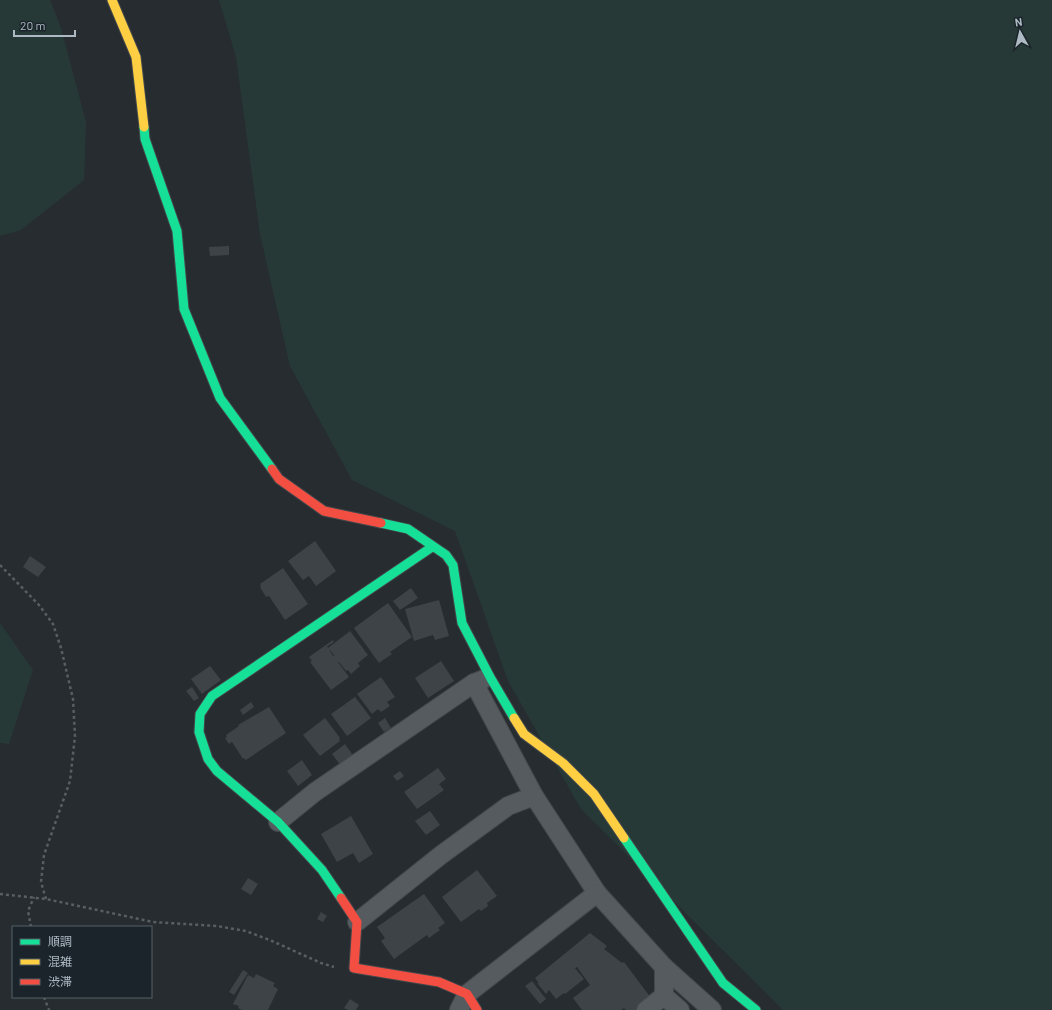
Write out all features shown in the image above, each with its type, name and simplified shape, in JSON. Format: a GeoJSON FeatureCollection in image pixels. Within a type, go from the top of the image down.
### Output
{"type":"FeatureCollection","features":[{"type":"Feature","properties":{"kind":"street"},"geometry":{"type":"LineString","coordinates":[[112,0],[136,57],[145,138],[177,231],[184,309],[220,398],[279,478],[324,511],[408,529],[446,555],[453,565],[462,623],[482,680],[534,796],[597,893],[664,967],[712,1010]]}},
{"type":"Feature","properties":{"kind":"street"},"geometry":{"type":"LineString","coordinates":[[432,546],[212,696],[200,714],[199,732],[208,759],[212,765],[217,771],[278,822],[322,870],[357,922],[354,968],[439,982],[467,994],[477,1010]]}},
{"type":"Feature","properties":{"kind":"street"},"geometry":{"type":"LineString","coordinates":[[278,822],[315,792],[482,680]]}},
{"type":"Feature","properties":{"kind":"street"},"geometry":{"type":"LineString","coordinates":[[482,680],[524,734],[562,763],[594,794],[723,983],[756,1010]]}},
{"type":"Feature","properties":{"kind":"street"},"geometry":{"type":"LineString","coordinates":[[357,922],[441,855],[508,806],[534,796]]}},
{"type":"Feature","properties":{"kind":"street"},"geometry":{"type":"LineString","coordinates":[[459,1010],[467,994],[597,893]]}},
{"type":"Feature","properties":{"kind":"street"},"geometry":{"type":"LineString","coordinates":[[664,967],[664,996],[680,1010]]}},
{"type":"Feature","properties":{"kind":"street"},"geometry":{"type":"LineString","coordinates":[[646,1010],[664,996]]}},
{"type":"Feature","properties":{"kind":"path"},"geometry":{"type":"LineString","coordinates":[[0,565],[39,605],[52,624],[61,648],[73,699],[75,736],[70,781],[44,855],[41,882],[46,899]]}},
{"type":"Feature","properties":{"kind":"path"},"geometry":{"type":"LineString","coordinates":[[0,894],[46,899],[153,922],[217,926],[246,931],[321,963],[338,968],[354,968]]}},
{"type":"Feature","properties":{"kind":"path"},"geometry":{"type":"LineString","coordinates":[[31,926],[28,911],[34,898]]}},
{"type":"Feature","properties":{"kind":"path"},"geometry":{"type":"LineString","coordinates":[[44,998],[49,1010]]}},
{"type":"Feature","properties":{"kind":"shaded area"},"geometry":{"type":"Polygon","coordinates":[[[0,0],[50,0],[61,28],[86,122],[84,180],[21,230],[0,236],[0,0]]]}},
{"type":"Feature","properties":{"kind":"shaded area"},"geometry":{"type":"Polygon","coordinates":[[[219,0],[1052,0],[1052,1010],[783,1010],[581,809],[508,681],[455,531],[352,480],[290,366],[260,234],[236,57],[219,0]]]}},
{"type":"Feature","properties":{"kind":"shaded area"},"geometry":{"type":"Polygon","coordinates":[[[0,623],[33,670],[9,744],[0,743],[0,623]]]}},
{"type":"Feature","properties":{"kind":"building"},"geometry":{"type":"Polygon","coordinates":[[[229,246],[229,255],[210,256],[209,247],[229,246]]]}},
{"type":"Feature","properties":{"kind":"building"},"geometry":{"type":"Polygon","coordinates":[[[315,541],[336,571],[316,586],[309,576],[303,580],[288,561],[315,541]]]}},
{"type":"Feature","properties":{"kind":"building"},"geometry":{"type":"Polygon","coordinates":[[[30,556],[46,567],[38,577],[23,567],[30,556]]]}},
{"type":"Feature","properties":{"kind":"building"},"geometry":{"type":"Polygon","coordinates":[[[283,568],[308,604],[285,620],[269,596],[266,597],[260,587],[260,584],[283,568]]]}},
{"type":"Feature","properties":{"kind":"building"},"geometry":{"type":"Polygon","coordinates":[[[411,588],[418,598],[400,610],[393,601],[411,588]]]}},
{"type":"Feature","properties":{"kind":"building"},"geometry":{"type":"Polygon","coordinates":[[[439,600],[449,636],[435,640],[433,635],[414,641],[405,609],[439,600]]]}},
{"type":"Feature","properties":{"kind":"building"},"geometry":{"type":"Polygon","coordinates":[[[388,603],[412,637],[390,652],[392,654],[379,663],[354,628],[388,603]]]}},
{"type":"Feature","properties":{"kind":"building"},"geometry":{"type":"Polygon","coordinates":[[[350,631],[368,655],[358,663],[360,666],[351,674],[338,662],[349,677],[331,690],[310,662],[312,661],[309,657],[333,640],[334,642],[327,646],[328,648],[350,631]]]}},
{"type":"Feature","properties":{"kind":"building"},"geometry":{"type":"Polygon","coordinates":[[[441,661],[454,681],[428,698],[415,678],[441,661]]]}},
{"type":"Feature","properties":{"kind":"building"},"geometry":{"type":"Polygon","coordinates":[[[210,666],[221,680],[202,694],[191,679],[210,666]]]}},
{"type":"Feature","properties":{"kind":"building"},"geometry":{"type":"Polygon","coordinates":[[[381,677],[395,697],[387,702],[390,706],[381,712],[378,709],[372,714],[357,694],[381,677]]]}},
{"type":"Feature","properties":{"kind":"building"},"geometry":{"type":"Polygon","coordinates":[[[192,687],[199,698],[194,701],[186,691],[192,687]]]}},
{"type":"Feature","properties":{"kind":"building"},"geometry":{"type":"Polygon","coordinates":[[[355,697],[371,718],[347,736],[331,714],[355,697]]]}},
{"type":"Feature","properties":{"kind":"building"},"geometry":{"type":"Polygon","coordinates":[[[251,702],[254,707],[243,715],[240,710],[251,702]]]}},
{"type":"Feature","properties":{"kind":"building"},"geometry":{"type":"Polygon","coordinates":[[[269,707],[286,733],[246,760],[244,758],[243,759],[232,742],[229,744],[225,738],[227,737],[226,735],[239,726],[238,725],[269,707]]]}},
{"type":"Feature","properties":{"kind":"building"},"geometry":{"type":"Polygon","coordinates":[[[325,718],[340,738],[340,741],[320,756],[303,735],[325,718]]]}},
{"type":"Feature","properties":{"kind":"building"},"geometry":{"type":"Polygon","coordinates":[[[385,718],[391,728],[384,732],[378,723],[385,718]]]}},
{"type":"Feature","properties":{"kind":"building"},"geometry":{"type":"Polygon","coordinates":[[[345,744],[354,757],[342,767],[332,754],[345,744]]]}},
{"type":"Feature","properties":{"kind":"building"},"geometry":{"type":"Polygon","coordinates":[[[302,760],[312,775],[298,786],[287,771],[302,760]]]}},
{"type":"Feature","properties":{"kind":"building"},"geometry":{"type":"Polygon","coordinates":[[[438,768],[446,779],[439,784],[444,790],[417,809],[404,792],[438,768]]]}},
{"type":"Feature","properties":{"kind":"building"},"geometry":{"type":"Polygon","coordinates":[[[400,771],[404,776],[397,781],[393,776],[400,771]]]}},
{"type":"Feature","properties":{"kind":"building"},"geometry":{"type":"Polygon","coordinates":[[[430,811],[440,825],[426,835],[415,821],[430,811]]]}},
{"type":"Feature","properties":{"kind":"building"},"geometry":{"type":"Polygon","coordinates":[[[351,816],[373,854],[359,863],[353,853],[337,862],[321,834],[351,816]]]}},
{"type":"Feature","properties":{"kind":"building"},"geometry":{"type":"Polygon","coordinates":[[[477,870],[497,896],[487,903],[488,906],[481,911],[479,909],[461,922],[442,897],[477,870]]]}},
{"type":"Feature","properties":{"kind":"building"},"geometry":{"type":"Polygon","coordinates":[[[248,878],[258,884],[251,895],[241,889],[248,878]]]}},
{"type":"Feature","properties":{"kind":"building"},"geometry":{"type":"Polygon","coordinates":[[[424,894],[445,923],[438,928],[440,930],[429,938],[427,935],[394,959],[381,941],[385,938],[377,927],[424,894]]]}},
{"type":"Feature","properties":{"kind":"building"},"geometry":{"type":"Polygon","coordinates":[[[321,912],[327,916],[323,922],[317,919],[321,912]]]}},
{"type":"Feature","properties":{"kind":"building"},"geometry":{"type":"Polygon","coordinates":[[[590,933],[607,946],[604,949],[622,963],[624,962],[651,998],[636,1010],[626,1010],[624,1008],[621,1010],[582,1010],[573,998],[590,985],[577,967],[575,968],[584,979],[556,999],[549,990],[546,994],[537,983],[539,983],[535,978],[590,933]]]}},
{"type":"Feature","properties":{"kind":"building"},"geometry":{"type":"Polygon","coordinates":[[[243,970],[248,973],[234,995],[229,992],[243,970]]]}},
{"type":"Feature","properties":{"kind":"building"},"geometry":{"type":"Polygon","coordinates":[[[256,974],[275,983],[273,986],[278,989],[268,1010],[242,1010],[238,1008],[239,1006],[233,1004],[248,975],[254,978],[256,974]]]}},
{"type":"Feature","properties":{"kind":"building"},"geometry":{"type":"Polygon","coordinates":[[[532,981],[546,999],[540,1004],[525,986],[532,981]]]}},
{"type":"Feature","properties":{"kind":"building"},"geometry":{"type":"Polygon","coordinates":[[[350,999],[359,1005],[356,1010],[348,1010],[344,1008],[350,999]]]}},
{"type":"Feature","properties":{"kind":"traffic: fast"},"geometry":{"type":"LineString","coordinates":[[144,127],[145,139],[177,231],[184,309],[220,398],[272,469]]}},
{"type":"Feature","properties":{"kind":"traffic: fast"},"geometry":{"type":"LineString","coordinates":[[381,523],[408,529],[446,555],[453,565],[462,623],[490,677],[514,718]]}},
{"type":"Feature","properties":{"kind":"traffic: fast"},"geometry":{"type":"LineString","coordinates":[[341,898],[322,870],[278,822],[217,771],[208,759],[199,732],[200,714],[212,696],[432,547]]}},
{"type":"Feature","properties":{"kind":"traffic: fast"},"geometry":{"type":"LineString","coordinates":[[624,838],[723,983],[756,1010]]}},
{"type":"Feature","properties":{"kind":"traffic: slow"},"geometry":{"type":"LineString","coordinates":[[112,0],[136,57],[144,127]]}},
{"type":"Feature","properties":{"kind":"traffic: slow"},"geometry":{"type":"LineString","coordinates":[[514,718],[524,734],[563,763],[594,794],[624,838]]}},
{"type":"Feature","properties":{"kind":"traffic: jam"},"geometry":{"type":"LineString","coordinates":[[272,469],[279,479],[324,511],[381,523]]}},
{"type":"Feature","properties":{"kind":"traffic: jam"},"geometry":{"type":"LineString","coordinates":[[341,898],[357,922],[354,968],[439,982],[467,994],[477,1010]]}}]}
